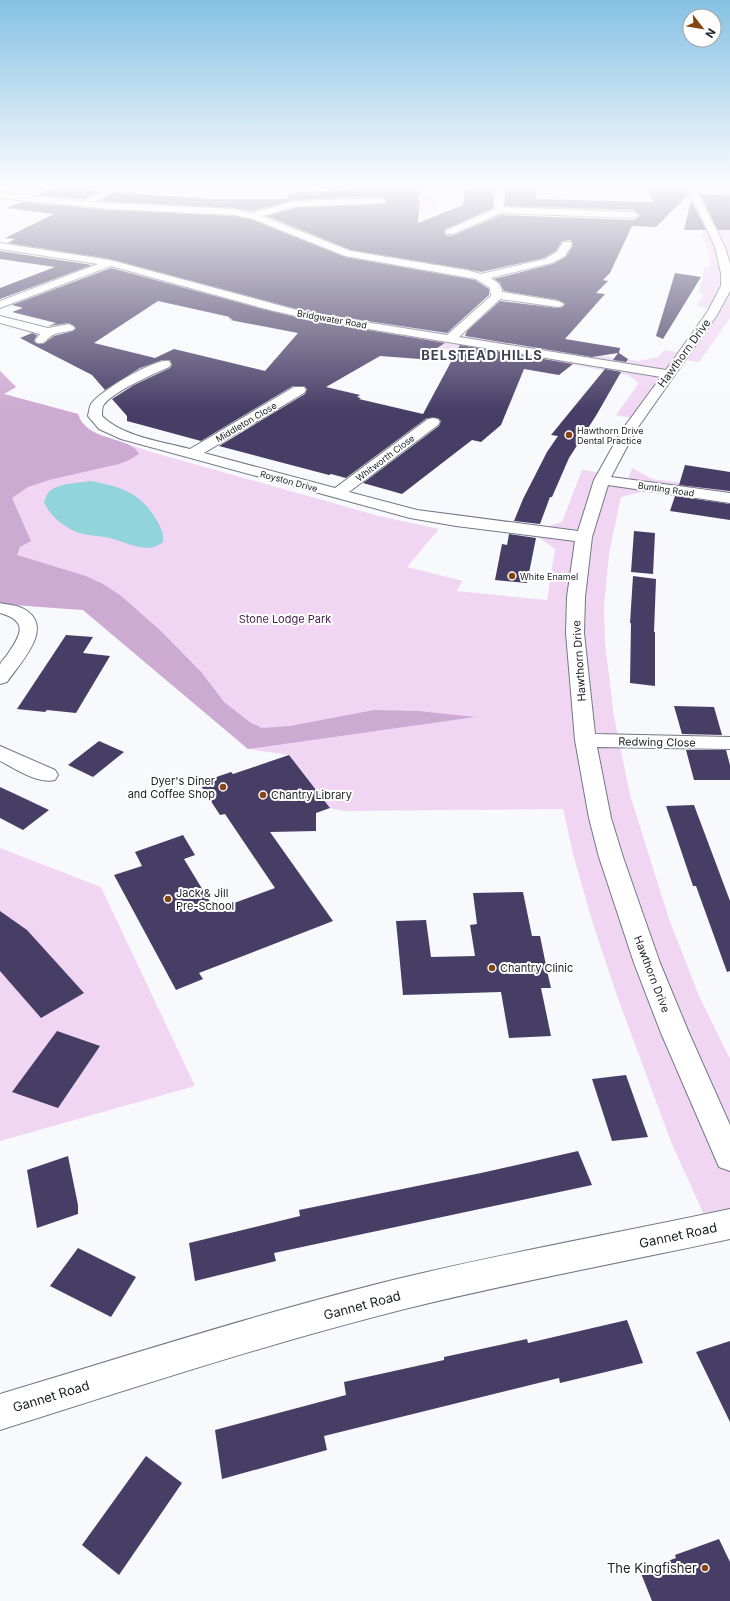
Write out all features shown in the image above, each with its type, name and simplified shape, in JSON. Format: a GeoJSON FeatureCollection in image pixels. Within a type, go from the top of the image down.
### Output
{"type":"FeatureCollection","features":[{"type":"Feature","properties":{"kind":"street","name":"Bridgwater Road"},"geometry":{"type":"LineString","coordinates":[[102,262],[308,316],[668,374]]}},
{"type":"Feature","properties":{"kind":"street"},"geometry":{"type":"LineString","coordinates":[[396,262],[480,277],[496,287],[497,295],[488,305],[449,339]]}},
{"type":"Feature","properties":{"kind":"street"},"geometry":{"type":"LineString","coordinates":[[480,277],[545,262]]}},
{"type":"Feature","properties":{"kind":"street","name":"Hawthorn Drive"},"geometry":{"type":"LineString","coordinates":[[728,262],[729,281],[721,300],[629,430],[602,480],[584,537],[576,596],[575,632],[585,740],[600,818],[611,857],[647,963],[675,1033],[730,1158]]}},
{"type":"Feature","properties":{"kind":"street"},"geometry":{"type":"LineString","coordinates":[[0,305],[110,263]]}},
{"type":"Feature","properties":{"kind":"street"},"geometry":{"type":"LineString","coordinates":[[497,295],[558,304]]}},
{"type":"Feature","properties":{"kind":"street"},"geometry":{"type":"LineString","coordinates":[[0,319],[45,336],[69,328]]}},
{"type":"Feature","properties":{"kind":"street","name":"Royston Drive"},"geometry":{"type":"LineString","coordinates":[[165,364],[106,395],[98,404],[95,417],[101,425],[111,432],[395,510],[438,519],[584,537]]}},
{"type":"Feature","properties":{"kind":"street","name":"Middleton Close"},"geometry":{"type":"LineString","coordinates":[[192,454],[299,390]]}},
{"type":"Feature","properties":{"kind":"street","name":"Whitworth Close"},"geometry":{"type":"LineString","coordinates":[[337,494],[433,422]]}},
{"type":"Feature","properties":{"kind":"street","name":"Bunting Road"},"geometry":{"type":"LineString","coordinates":[[602,480],[730,498]]}},
{"type":"Feature","properties":{"kind":"street"},"geometry":{"type":"LineString","coordinates":[[0,608],[12,610],[23,615],[29,624],[29,631],[26,639],[0,678]]}},
{"type":"Feature","properties":{"kind":"street","name":"Redwing Close"},"geometry":{"type":"LineString","coordinates":[[585,740],[730,743]]}},
{"type":"Feature","properties":{"kind":"street"},"geometry":{"type":"LineString","coordinates":[[0,753],[47,775]]}},
{"type":"Feature","properties":{"kind":"street","name":"Gannet Road"},"geometry":{"type":"LineString","coordinates":[[0,1412],[226,1343],[368,1303],[448,1283],[730,1224]]}},
{"type":"Feature","properties":{"kind":"green space"},"geometry":{"type":"Polygon","coordinates":[[[79,262],[127,262],[350,318],[520,345],[639,361],[658,357],[664,350],[684,353],[715,309],[696,306],[704,295],[699,292],[705,267],[710,267],[710,262],[730,262],[730,318],[699,362],[679,359],[636,419],[616,415],[639,383],[628,375],[532,357],[410,346],[297,328],[211,296],[114,269],[79,262]]]}},
{"type":"Feature","properties":{"kind":"green space","name":"Stone Lodge Park"},"geometry":{"type":"Polygon","coordinates":[[[0,371],[16,387],[4,394],[78,414],[80,421],[93,432],[148,451],[379,516],[439,529],[407,567],[463,581],[456,591],[547,600],[555,549],[539,538],[542,528],[562,522],[582,470],[605,473],[603,479],[627,483],[632,468],[652,479],[730,489],[730,498],[648,486],[645,491],[621,497],[609,554],[604,607],[605,643],[614,716],[630,795],[669,919],[699,996],[730,1059],[730,1224],[710,1228],[671,1142],[616,993],[594,927],[574,858],[563,809],[344,811],[330,808],[289,755],[248,749],[83,610],[0,604],[0,371]]]}},
{"type":"Feature","properties":{"kind":"green space"},"geometry":{"type":"Polygon","coordinates":[[[0,848],[101,887],[195,1086],[0,1141],[0,848]]]}},
{"type":"Feature","properties":{"kind":"shaded area"},"geometry":{"type":"Polygon","coordinates":[[[0,371],[16,387],[4,394],[78,414],[83,423],[90,430],[127,444],[134,448],[139,454],[119,464],[49,480],[28,487],[12,498],[31,541],[20,547],[17,555],[86,576],[103,584],[120,595],[161,631],[202,673],[224,702],[251,723],[262,728],[290,726],[374,710],[418,711],[475,717],[248,749],[83,610],[0,604],[0,371]]]}},
{"type":"Feature","properties":{"kind":"water"},"geometry":{"type":"Polygon","coordinates":[[[90,481],[120,488],[137,497],[151,511],[157,521],[163,533],[163,542],[151,548],[145,548],[110,538],[83,534],[65,526],[50,513],[44,502],[48,492],[60,486],[90,481]]]}},
{"type":"Feature","properties":{"kind":"building"},"geometry":{"type":"Polygon","coordinates":[[[19,262],[70,262],[92,265],[0,299],[0,288],[55,267],[19,262]]]}},
{"type":"Feature","properties":{"kind":"building"},"geometry":{"type":"Polygon","coordinates":[[[120,262],[372,262],[475,280],[489,289],[489,295],[447,333],[308,312],[120,262]]]}},
{"type":"Feature","properties":{"kind":"building"},"geometry":{"type":"Polygon","coordinates":[[[422,262],[527,262],[481,272],[422,262]]]}},
{"type":"Feature","properties":{"kind":"building"},"geometry":{"type":"Polygon","coordinates":[[[557,262],[615,262],[610,273],[603,280],[608,281],[596,293],[605,294],[565,339],[620,348],[619,353],[628,359],[626,362],[613,360],[618,353],[592,357],[465,336],[467,331],[500,301],[558,308],[563,307],[565,304],[558,300],[504,291],[500,283],[494,279],[557,262]]]}},
{"type":"Feature","properties":{"kind":"building"},"geometry":{"type":"Polygon","coordinates":[[[111,268],[308,320],[445,343],[420,359],[380,356],[326,387],[360,395],[357,397],[361,398],[359,399],[423,414],[460,345],[573,364],[559,375],[524,369],[501,425],[481,442],[472,440],[402,494],[363,483],[439,426],[441,421],[438,418],[427,418],[346,478],[331,474],[329,475],[219,446],[305,394],[307,389],[304,386],[293,386],[201,441],[127,421],[127,416],[112,399],[134,385],[170,368],[172,365],[170,360],[162,360],[140,368],[105,390],[92,375],[20,338],[32,333],[37,335],[34,341],[37,344],[43,344],[54,336],[73,331],[76,328],[69,323],[48,326],[56,323],[12,312],[23,308],[12,305],[111,268]],[[158,301],[94,343],[155,358],[174,349],[265,371],[298,333],[230,320],[233,319],[228,318],[230,317],[158,301]]]}},
{"type":"Feature","properties":{"kind":"building"},"geometry":{"type":"Polygon","coordinates":[[[675,273],[701,277],[663,339],[656,336],[675,273]]]}},
{"type":"Feature","properties":{"kind":"building"},"geometry":{"type":"Polygon","coordinates":[[[605,369],[621,372],[569,458],[552,497],[550,497],[540,524],[514,521],[523,499],[547,452],[558,436],[551,435],[605,369]]]}},
{"type":"Feature","properties":{"kind":"building"},"geometry":{"type":"Polygon","coordinates":[[[685,465],[730,472],[730,491],[679,485],[685,465]]]}},
{"type":"Feature","properties":{"kind":"building"},"geometry":{"type":"Polygon","coordinates":[[[675,496],[730,504],[730,520],[670,511],[675,496]]]}},
{"type":"Feature","properties":{"kind":"building"},"geometry":{"type":"Polygon","coordinates":[[[634,531],[655,533],[653,574],[631,572],[634,531]]]}},
{"type":"Feature","properties":{"kind":"building"},"geometry":{"type":"Polygon","coordinates":[[[509,534],[536,538],[527,583],[495,580],[502,544],[507,545],[509,534]]]}},
{"type":"Feature","properties":{"kind":"building"},"geometry":{"type":"Polygon","coordinates":[[[633,576],[656,579],[654,632],[655,686],[630,683],[630,623],[633,576]]]}},
{"type":"Feature","properties":{"kind":"building"},"geometry":{"type":"Polygon","coordinates":[[[66,635],[93,637],[83,653],[110,656],[76,713],[17,709],[66,635]]]}},
{"type":"Feature","properties":{"kind":"building"},"geometry":{"type":"Polygon","coordinates":[[[674,706],[714,707],[722,735],[682,734],[674,706]]]}},
{"type":"Feature","properties":{"kind":"building"},"geometry":{"type":"Polygon","coordinates":[[[99,741],[124,752],[93,777],[68,765],[99,741]]]}},
{"type":"Feature","properties":{"kind":"building"},"geometry":{"type":"Polygon","coordinates":[[[686,750],[726,750],[730,765],[730,780],[694,780],[686,750]]]}},
{"type":"Feature","properties":{"kind":"building","name":"Jack & Jill Pre-School"},"geometry":{"type":"Polygon","coordinates":[[[289,755],[330,808],[316,813],[316,831],[270,832],[333,921],[199,973],[203,979],[176,990],[114,875],[142,866],[135,852],[183,835],[195,855],[184,859],[215,910],[275,888],[225,814],[220,815],[199,783],[231,772],[233,774],[289,755]]]}},
{"type":"Feature","properties":{"kind":"building"},"geometry":{"type":"Polygon","coordinates":[[[0,787],[49,810],[23,830],[0,818],[0,787]]]}},
{"type":"Feature","properties":{"kind":"building"},"geometry":{"type":"Polygon","coordinates":[[[694,805],[730,901],[730,971],[727,972],[696,886],[693,886],[666,806],[694,805]]]}},
{"type":"Feature","properties":{"kind":"building","name":"Chantry Clinic"},"geometry":{"type":"Polygon","coordinates":[[[523,892],[532,936],[540,936],[551,988],[541,988],[551,1036],[509,1038],[501,992],[403,995],[396,921],[426,920],[431,957],[475,956],[470,925],[477,924],[473,893],[523,892]]]}},
{"type":"Feature","properties":{"kind":"building"},"geometry":{"type":"Polygon","coordinates":[[[0,911],[27,930],[84,993],[41,1018],[0,971],[0,911]]]}},
{"type":"Feature","properties":{"kind":"building"},"geometry":{"type":"Polygon","coordinates":[[[57,1031],[100,1046],[58,1108],[12,1092],[57,1031]]]}},
{"type":"Feature","properties":{"kind":"building"},"geometry":{"type":"Polygon","coordinates":[[[626,1075],[648,1137],[612,1141],[592,1079],[626,1075]]]}},
{"type":"Feature","properties":{"kind":"building"},"geometry":{"type":"Polygon","coordinates":[[[578,1151],[592,1185],[274,1253],[276,1261],[195,1281],[189,1243],[300,1216],[299,1210],[481,1173],[578,1151]]]}},
{"type":"Feature","properties":{"kind":"building"},"geometry":{"type":"Polygon","coordinates":[[[68,1156],[78,1205],[78,1214],[37,1228],[27,1170],[68,1156]]]}},
{"type":"Feature","properties":{"kind":"building"},"geometry":{"type":"Polygon","coordinates":[[[78,1248],[136,1277],[111,1317],[50,1286],[78,1248]]]}},
{"type":"Feature","properties":{"kind":"building"},"geometry":{"type":"Polygon","coordinates":[[[627,1320],[643,1363],[560,1383],[559,1378],[324,1436],[327,1450],[222,1479],[215,1430],[346,1395],[344,1382],[444,1360],[444,1357],[527,1339],[528,1343],[627,1320]]]}},
{"type":"Feature","properties":{"kind":"building"},"geometry":{"type":"Polygon","coordinates":[[[730,1341],[730,1422],[696,1352],[730,1341]]]}},
{"type":"Feature","properties":{"kind":"building"},"geometry":{"type":"Polygon","coordinates":[[[146,1456],[182,1483],[119,1575],[82,1545],[146,1456]]]}},
{"type":"Feature","properties":{"kind":"building","name":"The Kingfisher"},"geometry":{"type":"Polygon","coordinates":[[[719,1539],[730,1562],[730,1601],[652,1601],[640,1571],[676,1558],[675,1555],[719,1539]]]}},
{"type":"Feature","properties":{"kind":"place","name":"Hawthorn Drive Dental Practice"},"geometry":{"type":"Point","coordinates":[569,435]}},
{"type":"Feature","properties":{"kind":"place","name":"White Enamel"},"geometry":{"type":"Point","coordinates":[512,576]}},
{"type":"Feature","properties":{"kind":"place","name":"Dyer's Diner and Coffee Shop"},"geometry":{"type":"Point","coordinates":[223,787]}},
{"type":"Feature","properties":{"kind":"place","name":"Chantry Library"},"geometry":{"type":"Point","coordinates":[263,795]}},
{"type":"Feature","properties":{"kind":"place","name":"Jack & Jill Pre-School"},"geometry":{"type":"Point","coordinates":[168,899]}},
{"type":"Feature","properties":{"kind":"place","name":"Chantry Clinic"},"geometry":{"type":"Point","coordinates":[492,968]}},
{"type":"Feature","properties":{"kind":"place","name":"The Kingfisher"},"geometry":{"type":"Point","coordinates":[705,1568]}},
{"type":"Feature","properties":{"kind":"district","name":"BELSTEAD HILLS"},"geometry":{"type":"Point","coordinates":[482,355]}}]}
